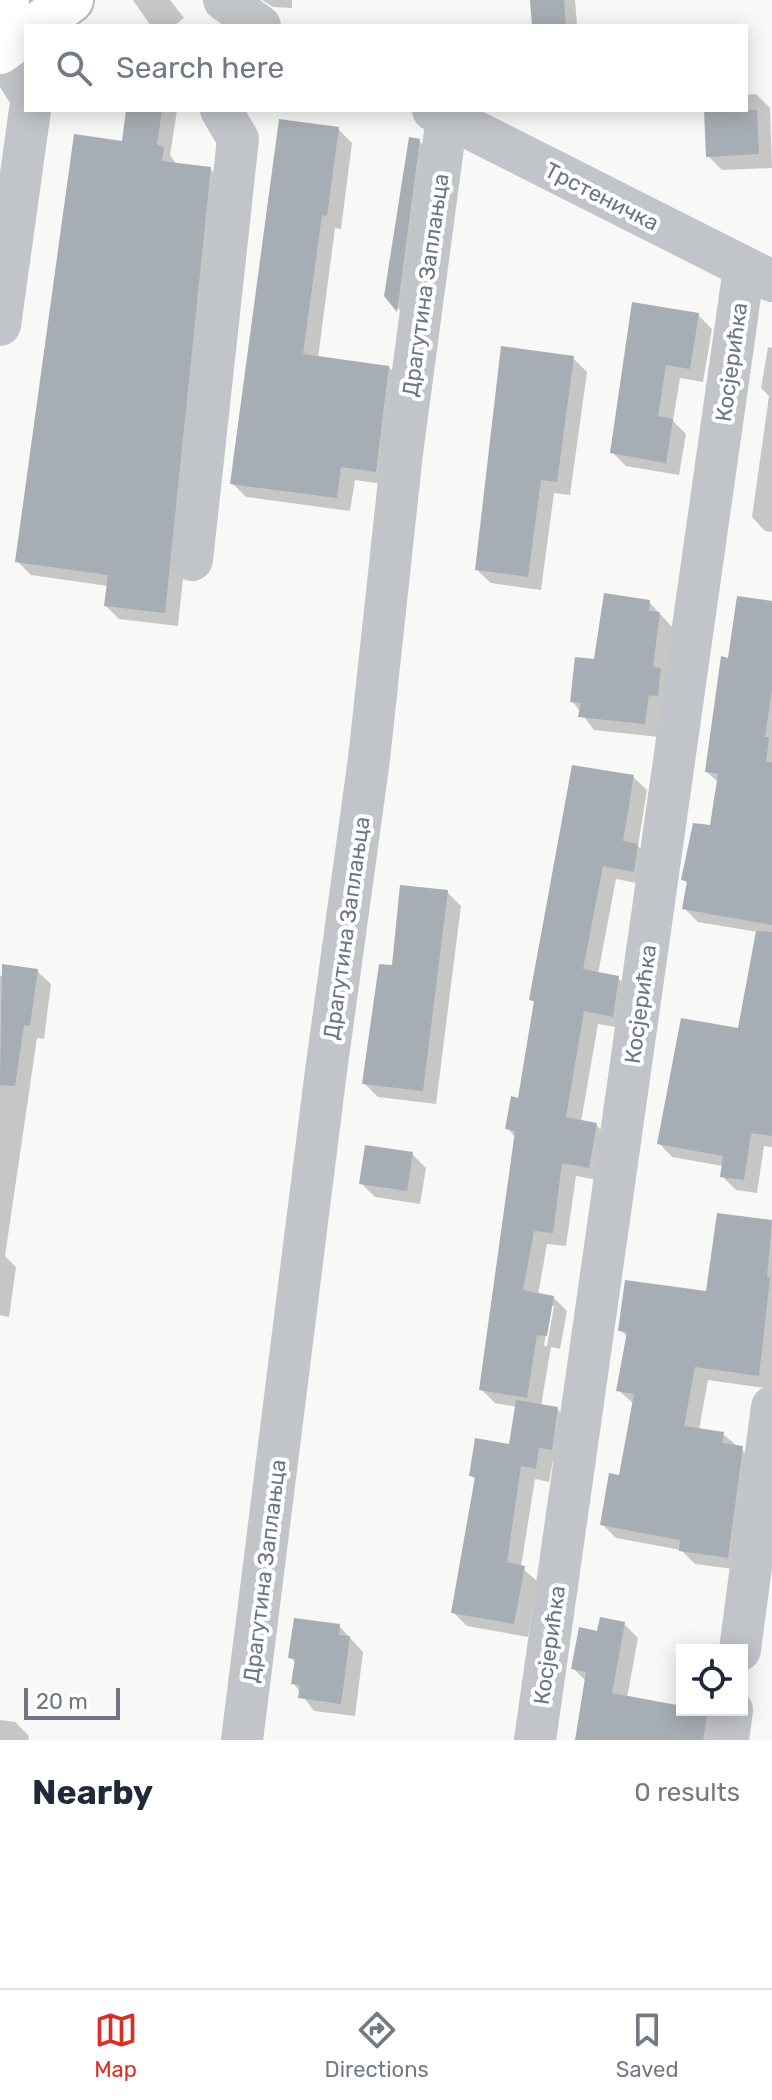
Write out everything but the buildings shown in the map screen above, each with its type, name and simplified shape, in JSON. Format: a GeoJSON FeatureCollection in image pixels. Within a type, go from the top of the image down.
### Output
{"type":"FeatureCollection","features":[{"type":"Feature","properties":{"kind":"main road"},"geometry":{"type":"LineString","coordinates":[[0,5],[7,0]]}},
{"type":"Feature","properties":{"kind":"main road"},"geometry":{"type":"LineString","coordinates":[[38,24],[71,0]]}},
{"type":"Feature","properties":{"kind":"street"},"geometry":{"type":"LineString","coordinates":[[215,24],[217,0]]}},
{"type":"Feature","properties":{"kind":"street"},"geometry":{"type":"LineString","coordinates":[[224,0],[257,24]]}},
{"type":"Feature","properties":{"kind":"street"},"geometry":{"type":"LineString","coordinates":[[16,40],[24,79]]}},
{"type":"Feature","properties":{"kind":"street"},"geometry":{"type":"LineString","coordinates":[[0,325],[30,112]]}},
{"type":"Feature","properties":{"kind":"street"},"geometry":{"type":"LineString","coordinates":[[192,560],[238,139],[222,112]]}},
{"type":"Feature","properties":{"kind":"street","name":"Трстеничка"},"geometry":{"type":"LineString","coordinates":[[440,113],[758,274]]}},
{"type":"Feature","properties":{"kind":"street","name":"Драгутина Заплањца"},"geometry":{"type":"LineString","coordinates":[[242,1740],[326,1071],[369,759],[440,113]]}},
{"type":"Feature","properties":{"kind":"street","name":"Косјерићка"},"geometry":{"type":"LineString","coordinates":[[535,1740],[758,274]]}},
{"type":"Feature","properties":{"kind":"street"},"geometry":{"type":"LineString","coordinates":[[741,1644],[772,1407]]}},
{"type":"Feature","properties":{"kind":"street"},"geometry":{"type":"LineString","coordinates":[[728,1740],[731,1716]]}}]}
